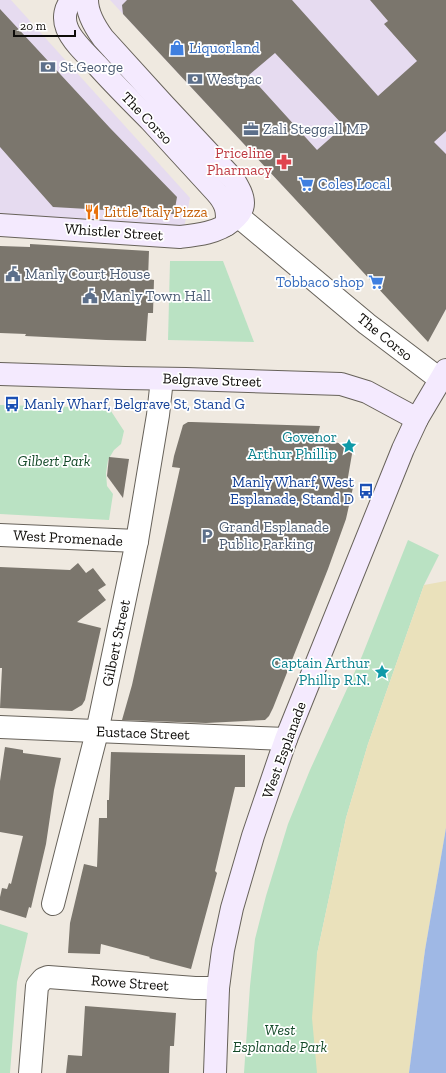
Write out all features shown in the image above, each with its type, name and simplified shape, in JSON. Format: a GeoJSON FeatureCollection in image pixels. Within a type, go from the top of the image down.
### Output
{"type":"FeatureCollection","features":[{"type":"Feature","properties":{"kind":"main road","name":"The Corso"},"geometry":{"type":"LineString","coordinates":[[73,0],[66,8],[65,14],[66,27],[72,38],[216,192],[222,199],[228,217],[232,220],[241,210],[243,202],[240,191],[234,180],[162,104],[103,38],[90,15],[87,0]]}},
{"type":"Feature","properties":{"kind":"main road","name":"Whistler Street"},"geometry":{"type":"LineString","coordinates":[[0,225],[180,237],[215,231],[232,220]]}},
{"type":"Feature","properties":{"kind":"main road","name":"Belgrave Street"},"geometry":{"type":"LineString","coordinates":[[0,374],[341,384],[367,392],[417,419]]}},
{"type":"Feature","properties":{"kind":"main road","name":"West Esplanade"},"geometry":{"type":"LineString","coordinates":[[216,1073],[218,988],[223,950],[232,908],[253,836],[286,739],[398,460],[417,419],[443,375]]}},
{"type":"Feature","properties":{"kind":"street","name":"The Corso"},"geometry":{"type":"LineString","coordinates":[[232,220],[415,361],[443,375]]}},
{"type":"Feature","properties":{"kind":"street","name":"Gilbert Street"},"geometry":{"type":"LineString","coordinates":[[53,904],[97,732],[137,541],[158,415],[162,378]]}},
{"type":"Feature","properties":{"kind":"street","name":"West Promenade"},"geometry":{"type":"LineString","coordinates":[[0,535],[137,541]]}},
{"type":"Feature","properties":{"kind":"street","name":"Eustace Street"},"geometry":{"type":"LineString","coordinates":[[0,727],[286,739]]}},
{"type":"Feature","properties":{"kind":"street","name":"Rowe Street"},"geometry":{"type":"LineString","coordinates":[[30,1073],[37,986],[42,979],[48,977],[195,988],[218,988]]}},
{"type":"Feature","properties":{"kind":"shaded area"},"geometry":{"type":"Polygon","coordinates":[[[0,0],[11,0],[190,198],[184,228],[0,214],[0,0]]]}},
{"type":"Feature","properties":{"kind":"shaded area"},"geometry":{"type":"Polygon","coordinates":[[[110,0],[446,0],[446,309],[429,339],[283,186],[110,0]]]}},
{"type":"Feature","properties":{"kind":"green space"},"geometry":{"type":"Polygon","coordinates":[[[170,261],[223,261],[254,342],[168,340],[170,261]]]}},
{"type":"Feature","properties":{"kind":"green space","name":"Gilbert Park"},"geometry":{"type":"Polygon","coordinates":[[[0,405],[109,408],[124,431],[121,444],[114,450],[108,460],[106,473],[107,486],[113,494],[109,520],[0,514],[0,405]]]}},
{"type":"Feature","properties":{"kind":"green space","name":"West Esplanade Park"},"geometry":{"type":"Polygon","coordinates":[[[408,540],[439,555],[424,585],[368,744],[346,818],[317,954],[318,1073],[244,1073],[255,939],[266,896],[288,824],[310,770],[362,656],[408,540]]]}},
{"type":"Feature","properties":{"kind":"green space"},"geometry":{"type":"Polygon","coordinates":[[[0,924],[28,933],[17,982],[10,1073],[0,1073],[0,924]]]}},
{"type":"Feature","properties":{"kind":"sand"},"geometry":{"type":"Polygon","coordinates":[[[446,581],[446,828],[425,950],[409,1073],[317,1073],[312,1018],[317,954],[346,818],[368,744],[424,585],[446,581]]]}},
{"type":"Feature","properties":{"kind":"water"},"geometry":{"type":"Polygon","coordinates":[[[446,828],[446,1073],[409,1073],[425,950],[446,828]]]}},
{"type":"Feature","properties":{"kind":"building"},"geometry":{"type":"Polygon","coordinates":[[[127,0],[292,0],[378,96],[417,61],[384,24],[388,21],[370,0],[446,0],[446,131],[434,142],[446,154],[446,309],[428,342],[123,14],[122,5],[127,0]],[[275,53],[249,75],[317,150],[344,126],[275,53]]]}},
{"type":"Feature","properties":{"kind":"building"},"geometry":{"type":"Polygon","coordinates":[[[0,9],[110,128],[177,197],[174,214],[53,207],[0,147],[0,9]]]}},
{"type":"Feature","properties":{"kind":"building","name":"Manly Town Hall"},"geometry":{"type":"Polygon","coordinates":[[[30,244],[149,251],[148,279],[154,280],[153,313],[148,313],[146,341],[25,336],[26,334],[0,333],[0,246],[30,247],[30,244]]]}},
{"type":"Feature","properties":{"kind":"building"},"geometry":{"type":"Polygon","coordinates":[[[188,422],[320,426],[317,438],[347,445],[351,448],[352,454],[347,483],[354,483],[346,519],[328,569],[273,708],[265,720],[206,723],[122,720],[132,685],[180,468],[172,467],[174,456],[183,425],[188,422]]]}},
{"type":"Feature","properties":{"kind":"building"},"geometry":{"type":"Polygon","coordinates":[[[109,457],[129,459],[123,498],[107,476],[109,457]]]}},
{"type":"Feature","properties":{"kind":"building"},"geometry":{"type":"Polygon","coordinates":[[[78,563],[86,573],[93,568],[106,585],[98,590],[106,600],[77,622],[101,628],[85,700],[82,705],[72,711],[0,708],[2,668],[0,668],[0,567],[70,570],[78,563]]]}},
{"type":"Feature","properties":{"kind":"building"},"geometry":{"type":"Polygon","coordinates":[[[5,747],[23,750],[23,753],[61,758],[54,790],[46,844],[31,908],[29,907],[26,918],[0,910],[2,888],[7,889],[9,883],[11,884],[23,836],[0,832],[0,781],[5,747]]]}},
{"type":"Feature","properties":{"kind":"building"},"geometry":{"type":"Polygon","coordinates":[[[111,752],[245,755],[245,787],[235,787],[215,871],[217,873],[191,969],[101,944],[100,954],[68,953],[70,923],[84,864],[97,867],[99,818],[107,818],[111,752]]]}},
{"type":"Feature","properties":{"kind":"building"},"geometry":{"type":"Polygon","coordinates":[[[85,1006],[176,1013],[174,1046],[170,1046],[169,1073],[66,1073],[68,1055],[82,1056],[85,1006]]]}},
{"type":"Feature","properties":{"kind":"place","name":"Liquorland"},"geometry":{"type":"Point","coordinates":[177,48]}},
{"type":"Feature","properties":{"kind":"place","name":"St.George"},"geometry":{"type":"Point","coordinates":[48,67]}},
{"type":"Feature","properties":{"kind":"place","name":"Westpac"},"geometry":{"type":"Point","coordinates":[195,79]}},
{"type":"Feature","properties":{"kind":"place","name":"Zali Steggall MP"},"geometry":{"type":"Point","coordinates":[251,129]}},
{"type":"Feature","properties":{"kind":"place","name":"Priceline Pharmacy"},"geometry":{"type":"Point","coordinates":[284,162]}},
{"type":"Feature","properties":{"kind":"place","name":"Coles Local"},"geometry":{"type":"Point","coordinates":[306,184]}},
{"type":"Feature","properties":{"kind":"place","name":"Little Italy Pizza"},"geometry":{"type":"Point","coordinates":[92,212]}},
{"type":"Feature","properties":{"kind":"place","name":"Manly Court House"},"geometry":{"type":"Point","coordinates":[13,274]}},
{"type":"Feature","properties":{"kind":"place","name":"Tobbaco shop"},"geometry":{"type":"Point","coordinates":[376,282]}},
{"type":"Feature","properties":{"kind":"place","name":"Manly Town Hall"},"geometry":{"type":"Point","coordinates":[90,296]}},
{"type":"Feature","properties":{"kind":"place","name":"Manly Wharf, Belgrave St, Stand G"},"geometry":{"type":"Point","coordinates":[12,404]}},
{"type":"Feature","properties":{"kind":"place","name":"Govenor Arthur Phillip"},"geometry":{"type":"Point","coordinates":[349,446]}},
{"type":"Feature","properties":{"kind":"place","name":"Manly Wharf, West Esplanade, Stand D"},"geometry":{"type":"Point","coordinates":[366,491]}},
{"type":"Feature","properties":{"kind":"place","name":"Grand Esplanade Public Parking"},"geometry":{"type":"Point","coordinates":[207,536]}},
{"type":"Feature","properties":{"kind":"place","name":"Captain Arthur Phillip R.N."},"geometry":{"type":"Point","coordinates":[382,672]}}]}
